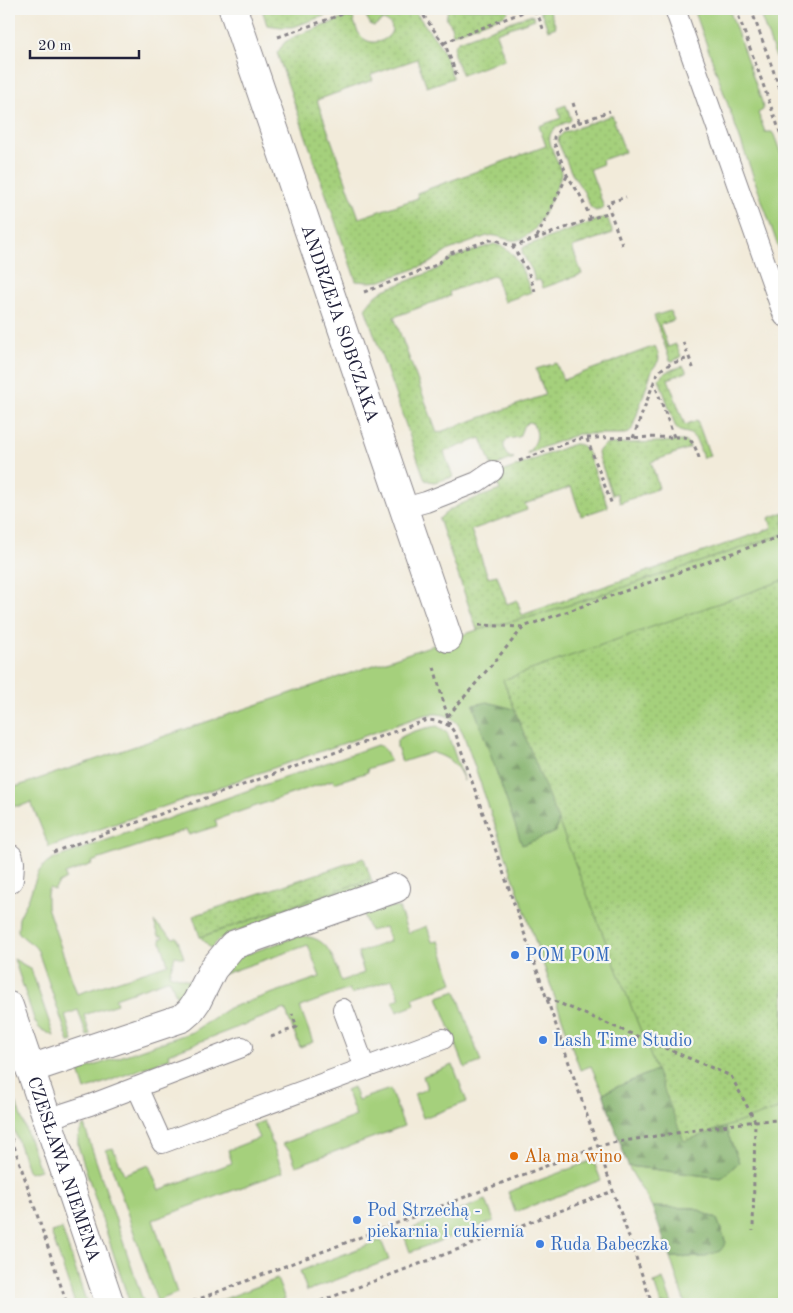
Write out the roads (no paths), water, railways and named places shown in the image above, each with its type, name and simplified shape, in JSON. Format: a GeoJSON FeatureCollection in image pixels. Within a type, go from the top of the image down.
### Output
{"type":"FeatureCollection","features":[{"type":"Feature","properties":{"kind":"street","name":"ANDRZEJA SOBCZAKA"},"geometry":{"type":"LineString","coordinates":[[233,9],[448,638]]}},
{"type":"Feature","properties":{"kind":"street"},"geometry":{"type":"LineString","coordinates":[[9,858],[9,878]]}},
{"type":"Feature","properties":{"kind":"street"},"geometry":{"type":"LineString","coordinates":[[30,1069],[182,1018],[197,1001],[213,969],[233,945],[396,888]]}},
{"type":"Feature","properties":{"kind":"street","name":"CZESŁAWA NIEMENA"},"geometry":{"type":"LineString","coordinates":[[9,1006],[110,1304]]}},
{"type":"Feature","properties":{"kind":"lane"},"geometry":{"type":"LineString","coordinates":[[675,9],[784,316]]}},
{"type":"Feature","properties":{"kind":"lane"},"geometry":{"type":"LineString","coordinates":[[404,508],[426,502],[477,482],[493,471]]}},
{"type":"Feature","properties":{"kind":"lane"},"geometry":{"type":"LineString","coordinates":[[343,1009],[365,1068]]}},
{"type":"Feature","properties":{"kind":"lane"},"geometry":{"type":"LineString","coordinates":[[137,1087],[162,1143],[443,1039]]}},
{"type":"Feature","properties":{"kind":"lane"},"geometry":{"type":"LineString","coordinates":[[47,1119],[90,1105],[242,1047]]}},
{"type":"Feature","properties":{"kind":"place","name":"POM POM"},"geometry":{"type":"Point","coordinates":[515,955]}},
{"type":"Feature","properties":{"kind":"place","name":"Lash Time Studio"},"geometry":{"type":"Point","coordinates":[543,1040]}},
{"type":"Feature","properties":{"kind":"place","name":"Ala ma wino"},"geometry":{"type":"Point","coordinates":[514,1156]}},
{"type":"Feature","properties":{"kind":"place","name":"Pod Strzechą - piekarnia i cukiernia"},"geometry":{"type":"Point","coordinates":[357,1220]}},
{"type":"Feature","properties":{"kind":"place","name":"Ruda Babeczka"},"geometry":{"type":"Point","coordinates":[540,1244]}}]}
